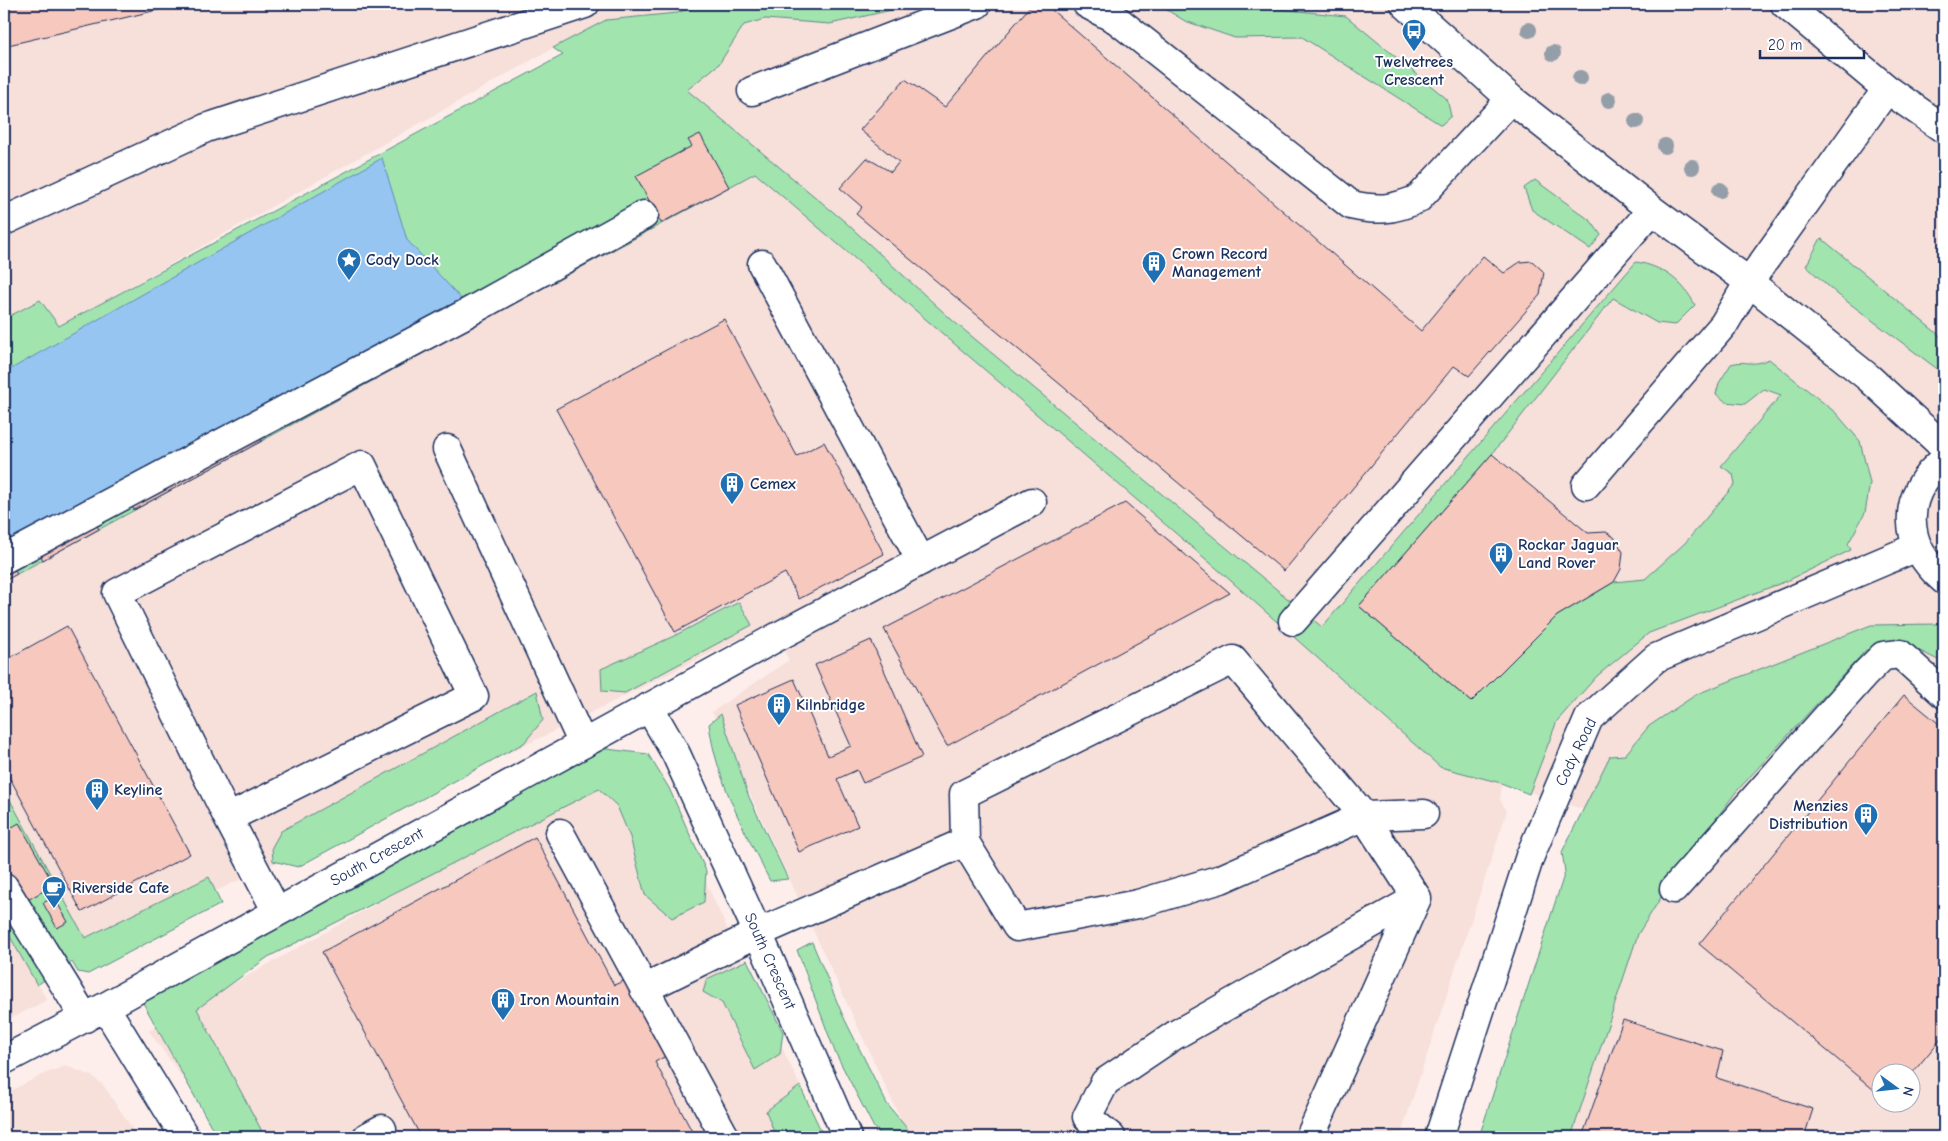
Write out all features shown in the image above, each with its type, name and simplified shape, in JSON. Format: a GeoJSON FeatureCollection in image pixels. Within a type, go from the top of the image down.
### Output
{"type":"FeatureCollection","features":[{"type":"Feature","properties":{"kind":"street"},"geometry":{"type":"LineString","coordinates":[[4,220],[206,128],[585,4]]}},
{"type":"Feature","properties":{"kind":"street"},"geometry":{"type":"LineString","coordinates":[[752,91],[978,4]]}},
{"type":"Feature","properties":{"kind":"street"},"geometry":{"type":"LineString","coordinates":[[1087,4],[1117,20],[1350,206],[1374,210],[1398,208],[1418,199],[1511,100]]}},
{"type":"Feature","properties":{"kind":"street"},"geometry":{"type":"LineString","coordinates":[[1405,4],[1511,100],[1652,210],[1750,282],[1869,378],[1944,447]]}},
{"type":"Feature","properties":{"kind":"street"},"geometry":{"type":"LineString","coordinates":[[1786,4],[1888,89],[1944,129]]}},
{"type":"Feature","properties":{"kind":"street"},"geometry":{"type":"LineString","coordinates":[[1586,485],[1724,324],[1750,282],[1888,89]]}},
{"type":"Feature","properties":{"kind":"street"},"geometry":{"type":"LineString","coordinates":[[1293,621],[1652,210]]}},
{"type":"Feature","properties":{"kind":"street"},"geometry":{"type":"LineString","coordinates":[[4,559],[467,314],[644,215]]}},
{"type":"Feature","properties":{"kind":"street"},"geometry":{"type":"LineString","coordinates":[[762,264],[921,561]]}},
{"type":"Feature","properties":{"kind":"street"},"geometry":{"type":"LineString","coordinates":[[447,449],[583,744]]}},
{"type":"Feature","properties":{"kind":"street"},"geometry":{"type":"LineString","coordinates":[[1944,460],[1930,471],[1916,494],[1911,520],[1917,547],[1929,567],[1944,580]]}},
{"type":"Feature","properties":{"kind":"street"},"geometry":{"type":"LineString","coordinates":[[228,818],[474,696],[362,465],[117,594],[228,818],[277,912]]}},
{"type":"Feature","properties":{"kind":"street","name":"South Crescent"},"geometry":{"type":"LineString","coordinates":[[4,1060],[95,1012],[649,707],[1032,502]]}},
{"type":"Feature","properties":{"kind":"street","name":"Cody Road"},"geometry":{"type":"LineString","coordinates":[[1439,1137],[1530,856],[1552,799],[1589,718],[1656,658],[1917,547]]}},
{"type":"Feature","properties":{"kind":"street"},"geometry":{"type":"LineString","coordinates":[[1674,889],[1883,656],[1900,654],[1944,694]]}},
{"type":"Feature","properties":{"kind":"street"},"geometry":{"type":"LineString","coordinates":[[1418,898],[1364,816],[1234,660],[964,794],[965,842],[1017,927],[1138,904],[1221,879],[1364,816],[1424,814]]}},
{"type":"Feature","properties":{"kind":"street","name":"South Crescent"},"geometry":{"type":"LineString","coordinates":[[649,707],[676,754],[758,933],[847,1137]]}},
{"type":"Feature","properties":{"kind":"street"},"geometry":{"type":"LineString","coordinates":[[560,833],[725,1137]]}},
{"type":"Feature","properties":{"kind":"street"},"geometry":{"type":"LineString","coordinates":[[644,989],[758,933],[965,842]]}},
{"type":"Feature","properties":{"kind":"street"},"geometry":{"type":"LineString","coordinates":[[4,887],[185,1137]]}},
{"type":"Feature","properties":{"kind":"street"},"geometry":{"type":"LineString","coordinates":[[1111,1137],[1087,1116],[1105,1082],[1175,1035],[1418,898]]}},
{"type":"Feature","properties":{"kind":"street"},"geometry":{"type":"LineString","coordinates":[[1310,1137],[1418,898]]}},
{"type":"Feature","properties":{"kind":"shaded area"},"geometry":{"type":"Polygon","coordinates":[[[4,4],[1944,4],[1944,1137],[1571,1137],[1638,934],[1585,810],[1502,783],[1500,800],[1507,811],[1400,1137],[909,1137],[712,712],[789,660],[769,624],[544,736],[91,950],[4,789],[4,581],[754,172],[588,31],[553,48],[59,327],[40,300],[4,319],[4,4]]]}},
{"type":"Feature","properties":{"kind":"shaded area"},"geometry":{"type":"Polygon","coordinates":[[[646,753],[800,1086],[766,1111],[776,1137],[225,1137],[149,1031],[646,753]]]}},
{"type":"Feature","properties":{"kind":"shaded area"},"geometry":{"type":"Polygon","coordinates":[[[4,926],[47,1000],[4,1022],[4,926]]]}},
{"type":"Feature","properties":{"kind":"shaded area"},"geometry":{"type":"Polygon","coordinates":[[[66,1066],[92,1076],[103,1085],[138,1137],[4,1137],[4,1088],[12,1090],[46,1073],[66,1066]]]}},
{"type":"Feature","properties":{"kind":"green space","name":"Cody Dock"},"geometry":{"type":"Polygon","coordinates":[[[702,4],[918,4],[830,24],[765,19],[744,25],[719,64],[687,90],[844,221],[952,320],[1322,627],[1636,262],[1663,271],[1678,282],[1695,305],[1675,325],[1657,323],[1613,298],[1492,454],[1359,606],[1471,702],[1557,616],[1614,582],[1645,579],[1685,543],[1735,484],[1733,474],[1721,466],[1781,395],[1764,389],[1745,404],[1726,402],[1716,394],[1719,383],[1731,364],[1741,362],[1757,363],[1769,359],[1836,413],[1860,441],[1870,483],[1865,513],[1848,544],[1851,550],[1787,581],[1649,633],[1597,676],[1557,721],[1529,794],[1501,783],[1440,767],[1222,573],[755,173],[4,581],[4,319],[40,300],[59,326],[563,55],[553,48],[606,20],[677,13],[702,4]]]}},
{"type":"Feature","properties":{"kind":"green space"},"geometry":{"type":"Polygon","coordinates":[[[1157,4],[1231,4],[1346,16],[1447,99],[1451,116],[1441,125],[1302,37],[1235,38],[1185,21],[1157,4]]]}},
{"type":"Feature","properties":{"kind":"green space"},"geometry":{"type":"Polygon","coordinates":[[[1535,180],[1591,221],[1601,235],[1590,249],[1532,210],[1524,188],[1535,180]]]}},
{"type":"Feature","properties":{"kind":"green space"},"geometry":{"type":"Polygon","coordinates":[[[1821,238],[1944,339],[1944,374],[1837,294],[1806,266],[1821,238]]]}},
{"type":"Feature","properties":{"kind":"green space"},"geometry":{"type":"Polygon","coordinates":[[[1944,500],[1944,540],[1940,520],[1944,500]]]}},
{"type":"Feature","properties":{"kind":"green space"},"geometry":{"type":"Polygon","coordinates":[[[739,602],[752,625],[625,693],[602,691],[601,669],[674,636],[739,602]]]}},
{"type":"Feature","properties":{"kind":"green space"},"geometry":{"type":"Polygon","coordinates":[[[1871,625],[1944,625],[1944,663],[1918,650],[1866,650],[1736,792],[1680,867],[1638,934],[1571,1137],[1479,1137],[1565,872],[1562,852],[1610,756],[1625,755],[1649,726],[1697,694],[1871,625]]]}},
{"type":"Feature","properties":{"kind":"green space"},"geometry":{"type":"Polygon","coordinates":[[[537,691],[543,720],[524,743],[298,867],[273,861],[272,847],[281,831],[537,691]]]}},
{"type":"Feature","properties":{"kind":"green space"},"geometry":{"type":"Polygon","coordinates":[[[721,714],[749,797],[788,879],[770,881],[733,805],[718,765],[709,724],[721,714]]]}},
{"type":"Feature","properties":{"kind":"green space"},"geometry":{"type":"Polygon","coordinates":[[[598,748],[648,754],[669,788],[706,871],[704,902],[672,918],[645,895],[630,837],[617,806],[599,789],[268,957],[197,1009],[265,1137],[217,1137],[141,999],[598,748]]]}},
{"type":"Feature","properties":{"kind":"green space"},"geometry":{"type":"Polygon","coordinates":[[[4,789],[85,938],[209,877],[221,904],[88,974],[78,972],[72,962],[37,985],[4,926],[4,789]]]}},
{"type":"Feature","properties":{"kind":"green space"},"geometry":{"type":"Polygon","coordinates":[[[812,942],[843,1016],[887,1104],[914,1137],[884,1137],[874,1128],[835,1052],[797,950],[812,942]]]}},
{"type":"Feature","properties":{"kind":"green space"},"geometry":{"type":"Polygon","coordinates":[[[747,960],[783,1032],[780,1054],[755,1070],[722,1003],[703,992],[707,979],[747,960]]]}},
{"type":"Feature","properties":{"kind":"green space"},"geometry":{"type":"Polygon","coordinates":[[[800,1086],[824,1137],[776,1137],[766,1111],[800,1086]]]}},
{"type":"Feature","properties":{"kind":"water","name":"Cody Dock"},"geometry":{"type":"Polygon","coordinates":[[[382,158],[407,240],[466,304],[4,552],[4,373],[382,158]]]}},
{"type":"Feature","properties":{"kind":"building"},"geometry":{"type":"Polygon","coordinates":[[[4,4],[183,4],[4,46],[4,4]]]}},
{"type":"Feature","properties":{"kind":"building","name":"Crown Record Management"},"geometry":{"type":"Polygon","coordinates":[[[1032,4],[1045,4],[1421,331],[1483,256],[1504,273],[1520,262],[1532,261],[1544,272],[1540,295],[1469,376],[1454,366],[1284,571],[856,214],[862,207],[840,188],[867,158],[891,172],[899,162],[860,130],[905,79],[945,107],[1032,4]]]}},
{"type":"Feature","properties":{"kind":"building"},"geometry":{"type":"Polygon","coordinates":[[[700,134],[729,187],[661,223],[636,176],[692,146],[688,140],[700,134]]]}},
{"type":"Feature","properties":{"kind":"building","name":"Cemex"},"geometry":{"type":"Polygon","coordinates":[[[724,319],[797,456],[824,442],[884,554],[799,599],[785,573],[675,632],[556,409],[724,319]]]}},
{"type":"Feature","properties":{"kind":"building"},"geometry":{"type":"Polygon","coordinates":[[[256,430],[262,441],[134,510],[128,499],[256,430]]]}},
{"type":"Feature","properties":{"kind":"building","name":"Rockar Jaguar Land Rover"},"geometry":{"type":"Polygon","coordinates":[[[1492,454],[1588,533],[1606,532],[1614,537],[1623,552],[1621,569],[1614,582],[1557,616],[1471,702],[1359,606],[1492,454]]]}},
{"type":"Feature","properties":{"kind":"building"},"geometry":{"type":"Polygon","coordinates":[[[1125,503],[1230,593],[947,746],[884,629],[1125,503]]]}},
{"type":"Feature","properties":{"kind":"building"},"geometry":{"type":"Polygon","coordinates":[[[93,519],[99,529],[43,560],[37,548],[93,519]]]}},
{"type":"Feature","properties":{"kind":"building"},"geometry":{"type":"Polygon","coordinates":[[[12,564],[17,574],[4,581],[4,568],[12,564]]]}},
{"type":"Feature","properties":{"kind":"building","name":"Keyline"},"geometry":{"type":"Polygon","coordinates":[[[67,626],[190,854],[82,912],[4,767],[4,661],[67,626]]]}},
{"type":"Feature","properties":{"kind":"building","name":"Kilnbridge"},"geometry":{"type":"Polygon","coordinates":[[[871,640],[922,757],[863,783],[857,770],[837,779],[858,826],[799,852],[735,705],[794,679],[828,756],[851,746],[815,665],[871,640]]]}},
{"type":"Feature","properties":{"kind":"building","name":"Menzies Distribution"},"geometry":{"type":"Polygon","coordinates":[[[1904,695],[1944,728],[1944,1035],[1920,1064],[1870,1064],[1870,1087],[1699,944],[1904,695]]]}},
{"type":"Feature","properties":{"kind":"building"},"geometry":{"type":"Polygon","coordinates":[[[19,823],[54,885],[24,902],[4,867],[4,832],[19,823]]]}},
{"type":"Feature","properties":{"kind":"building","name":"Iron Mountain"},"geometry":{"type":"Polygon","coordinates":[[[535,837],[614,985],[626,980],[666,1056],[655,1062],[695,1137],[421,1137],[322,952],[535,837]]]}},
{"type":"Feature","properties":{"kind":"building","name":"Riverside Cafe"},"geometry":{"type":"Polygon","coordinates":[[[54,897],[68,922],[57,928],[43,903],[54,897]]]}},
{"type":"Feature","properties":{"kind":"building"},"geometry":{"type":"Polygon","coordinates":[[[1623,1020],[1723,1051],[1717,1078],[1813,1109],[1804,1137],[1582,1137],[1623,1020]]]}},
{"type":"Feature","properties":{"kind":"place","name":"Twelvetrees Crescent"},"geometry":{"type":"Point","coordinates":[1414,52]}},
{"type":"Feature","properties":{"kind":"place","name":"Cody Dock"},"geometry":{"type":"Point","coordinates":[349,281]}},
{"type":"Feature","properties":{"kind":"place","name":"Crown Record Management"},"geometry":{"type":"Point","coordinates":[1154,284]}},
{"type":"Feature","properties":{"kind":"place","name":"Cemex"},"geometry":{"type":"Point","coordinates":[732,505]}},
{"type":"Feature","properties":{"kind":"place","name":"Rockar Jaguar Land Rover"},"geometry":{"type":"Point","coordinates":[1501,575]}},
{"type":"Feature","properties":{"kind":"place","name":"Kilnbridge"},"geometry":{"type":"Point","coordinates":[779,726]}},
{"type":"Feature","properties":{"kind":"place","name":"Keyline"},"geometry":{"type":"Point","coordinates":[97,811]}},
{"type":"Feature","properties":{"kind":"place","name":"Menzies Distribution"},"geometry":{"type":"Point","coordinates":[1866,836]}},
{"type":"Feature","properties":{"kind":"place","name":"Riverside Cafe"},"geometry":{"type":"Point","coordinates":[54,909]}},
{"type":"Feature","properties":{"kind":"place","name":"Iron Mountain"},"geometry":{"type":"Point","coordinates":[503,1021]}}]}
